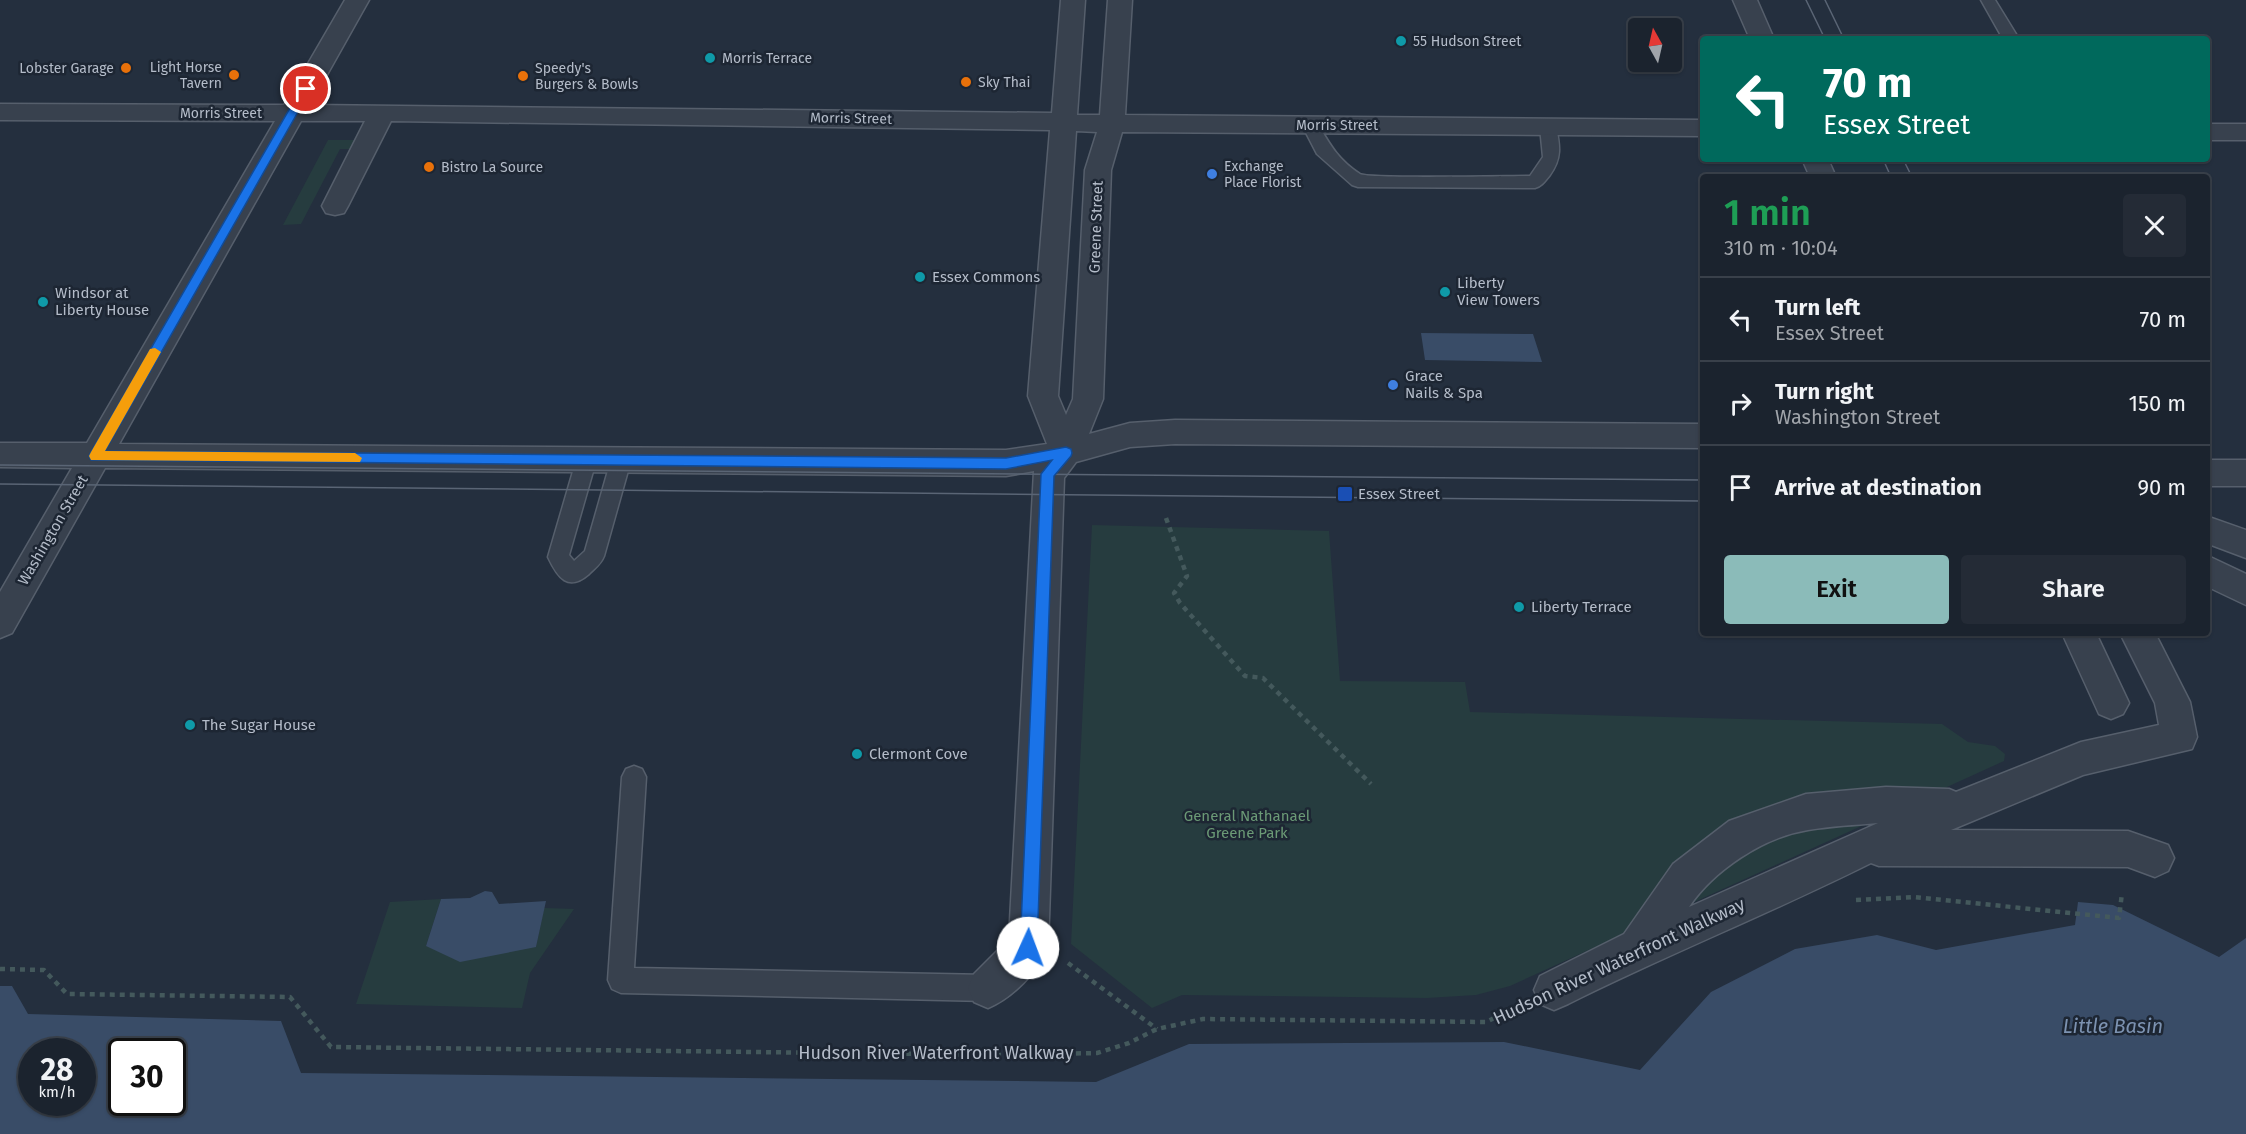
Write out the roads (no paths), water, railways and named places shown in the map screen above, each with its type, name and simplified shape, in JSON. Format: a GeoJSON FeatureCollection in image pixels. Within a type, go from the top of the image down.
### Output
{"type":"FeatureCollection","features":[{"type":"Feature","properties":{"kind":"street","name":"Washington Street"},"geometry":{"type":"LineString","coordinates":[[0,623],[357,0]]}},
{"type":"Feature","properties":{"kind":"street"},"geometry":{"type":"LineString","coordinates":[[1066,453],[1043,396],[1073,0]]}},
{"type":"Feature","properties":{"kind":"street","name":"Greene Street"},"geometry":{"type":"LineString","coordinates":[[988,988],[1028,948],[1048,474],[1066,453],[1089,392],[1098,170],[1112,123],[1120,0]]}},
{"type":"Feature","properties":{"kind":"street"},"geometry":{"type":"LineString","coordinates":[[1745,0],[1761,36]]}},
{"type":"Feature","properties":{"kind":"street","name":"Morris Street"},"geometry":{"type":"LineString","coordinates":[[0,112],[382,113],[1039,120],[1062,123],[1700,128]]}},
{"type":"Feature","properties":{"kind":"street"},"geometry":{"type":"LineString","coordinates":[[335,206],[382,113]]}},
{"type":"Feature","properties":{"kind":"street"},"geometry":{"type":"LineString","coordinates":[[2210,132],[2246,132]]}},
{"type":"Feature","properties":{"kind":"street"},"geometry":{"type":"LineString","coordinates":[[0,455],[1006,464],[1066,453],[1130,435],[1175,432],[1700,436]]}},
{"type":"Feature","properties":{"kind":"street"},"geometry":{"type":"LineString","coordinates":[[2210,473],[2246,473]]}},
{"type":"Feature","properties":{"kind":"street"},"geometry":{"type":"LineString","coordinates":[[2210,530],[2246,544]]}},
{"type":"Feature","properties":{"kind":"street"},"geometry":{"type":"LineString","coordinates":[[2210,571],[2246,591]]}},
{"type":"Feature","properties":{"kind":"street"},"geometry":{"type":"LineString","coordinates":[[2080,636],[2112,703]]}},
{"type":"Feature","properties":{"kind":"street","name":"Hudson River Waterfront Walkway"},"geometry":{"type":"LineString","coordinates":[[1554,990],[1638,948],[1780,888],[1862,848],[2081,759],[2179,737],[2172,702],[2139,636]]}},
{"type":"Feature","properties":{"kind":"street"},"geometry":{"type":"LineString","coordinates":[[1638,948],[1687,877],[1742,834],[1806,812],[1886,805],[1962,808]]}},
{"type":"Feature","properties":{"kind":"street","name":"Hudson River Waterfront Walkway"},"geometry":{"type":"LineString","coordinates":[[1862,848],[2128,849],[2155,858]]}},
{"type":"Feature","properties":{"kind":"lane"},"geometry":{"type":"LineString","coordinates":[[1988,0],[2009,36]]}},
{"type":"Feature","properties":{"kind":"lane"},"geometry":{"type":"LineString","coordinates":[[1310,125],[1323,150],[1358,181],[1535,182],[1551,163],[1554,152],[1548,127]]}},
{"type":"Feature","properties":{"kind":"lane"},"geometry":{"type":"LineString","coordinates":[[586,461],[558,557],[573,575],[594,556],[621,460]]}},
{"type":"Feature","properties":{"kind":"lane"},"geometry":{"type":"LineString","coordinates":[[634,777],[621,980],[988,988]]}},
{"type":"Feature","properties":{"kind":"water"},"geometry":{"type":"Polygon","coordinates":[[[1421,333],[1533,334],[1542,362],[1425,360],[1421,333]]]}},
{"type":"Feature","properties":{"kind":"water"},"geometry":{"type":"Polygon","coordinates":[[[485,891],[492,892],[499,904],[546,901],[536,947],[460,962],[426,946],[441,899],[470,898],[485,891]]]}},
{"type":"Feature","properties":{"kind":"water","name":"Little Basin"},"geometry":{"type":"Polygon","coordinates":[[[2078,902],[2113,905],[2219,957],[2246,938],[2246,1134],[0,1134],[0,986],[12,986],[28,1014],[281,1021],[301,1073],[1096,1082],[1189,1044],[1504,1042],[1640,1070],[1711,992],[1795,949],[1877,935],[1936,950],[2075,925],[2078,902]]]}},
{"type":"Feature","properties":{"kind":"tram line"},"geometry":{"type":"LineString","coordinates":[[1806,0],[1824,36]]}},
{"type":"Feature","properties":{"kind":"tram line"},"geometry":{"type":"LineString","coordinates":[[1825,0],[1843,36]]}},
{"type":"Feature","properties":{"kind":"tram line"},"geometry":{"type":"LineString","coordinates":[[1884,162],[1890,174]]}},
{"type":"Feature","properties":{"kind":"tram line"},"geometry":{"type":"LineString","coordinates":[[1904,162],[1910,174]]}},
{"type":"Feature","properties":{"kind":"tram line"},"geometry":{"type":"LineString","coordinates":[[0,465],[1700,480]]}},
{"type":"Feature","properties":{"kind":"tram line"},"geometry":{"type":"LineString","coordinates":[[0,484],[1700,501]]}},
{"type":"Feature","properties":{"kind":"place","name":"55 Hudson Street"},"geometry":{"type":"Point","coordinates":[1401,41]}},
{"type":"Feature","properties":{"kind":"place","name":"Morris Terrace"},"geometry":{"type":"Point","coordinates":[710,58]}},
{"type":"Feature","properties":{"kind":"place","name":"Lobster Garage"},"geometry":{"type":"Point","coordinates":[126,68]}},
{"type":"Feature","properties":{"kind":"place","name":"Light Horse Tavern"},"geometry":{"type":"Point","coordinates":[234,75]}},
{"type":"Feature","properties":{"kind":"place","name":"Speedy's Burgers & Bowls"},"geometry":{"type":"Point","coordinates":[523,76]}},
{"type":"Feature","properties":{"kind":"place","name":"Sky Thai"},"geometry":{"type":"Point","coordinates":[966,82]}},
{"type":"Feature","properties":{"kind":"place","name":"Bistro La Source"},"geometry":{"type":"Point","coordinates":[429,167]}},
{"type":"Feature","properties":{"kind":"place","name":"Exchange Place Florist"},"geometry":{"type":"Point","coordinates":[1212,174]}},
{"type":"Feature","properties":{"kind":"place","name":"Essex Commons"},"geometry":{"type":"Point","coordinates":[920,277]}},
{"type":"Feature","properties":{"kind":"place","name":"Liberty View Towers"},"geometry":{"type":"Point","coordinates":[1445,292]}},
{"type":"Feature","properties":{"kind":"place","name":"Windsor at Liberty House"},"geometry":{"type":"Point","coordinates":[43,302]}},
{"type":"Feature","properties":{"kind":"place","name":"Grace Nails & Spa"},"geometry":{"type":"Point","coordinates":[1393,385]}},
{"type":"Feature","properties":{"kind":"place","name":"Essex Street"},"geometry":{"type":"Point","coordinates":[1345,494]}},
{"type":"Feature","properties":{"kind":"place","name":"Liberty Terrace"},"geometry":{"type":"Point","coordinates":[1519,607]}},
{"type":"Feature","properties":{"kind":"place","name":"The Sugar House"},"geometry":{"type":"Point","coordinates":[190,725]}},
{"type":"Feature","properties":{"kind":"place","name":"Clermont Cove"},"geometry":{"type":"Point","coordinates":[857,754]}},
{"type":"Feature","properties":{"kind":"park label","name":"General Nathanael Greene Park"},"geometry":{"type":"Point","coordinates":[1247,824]}}]}
